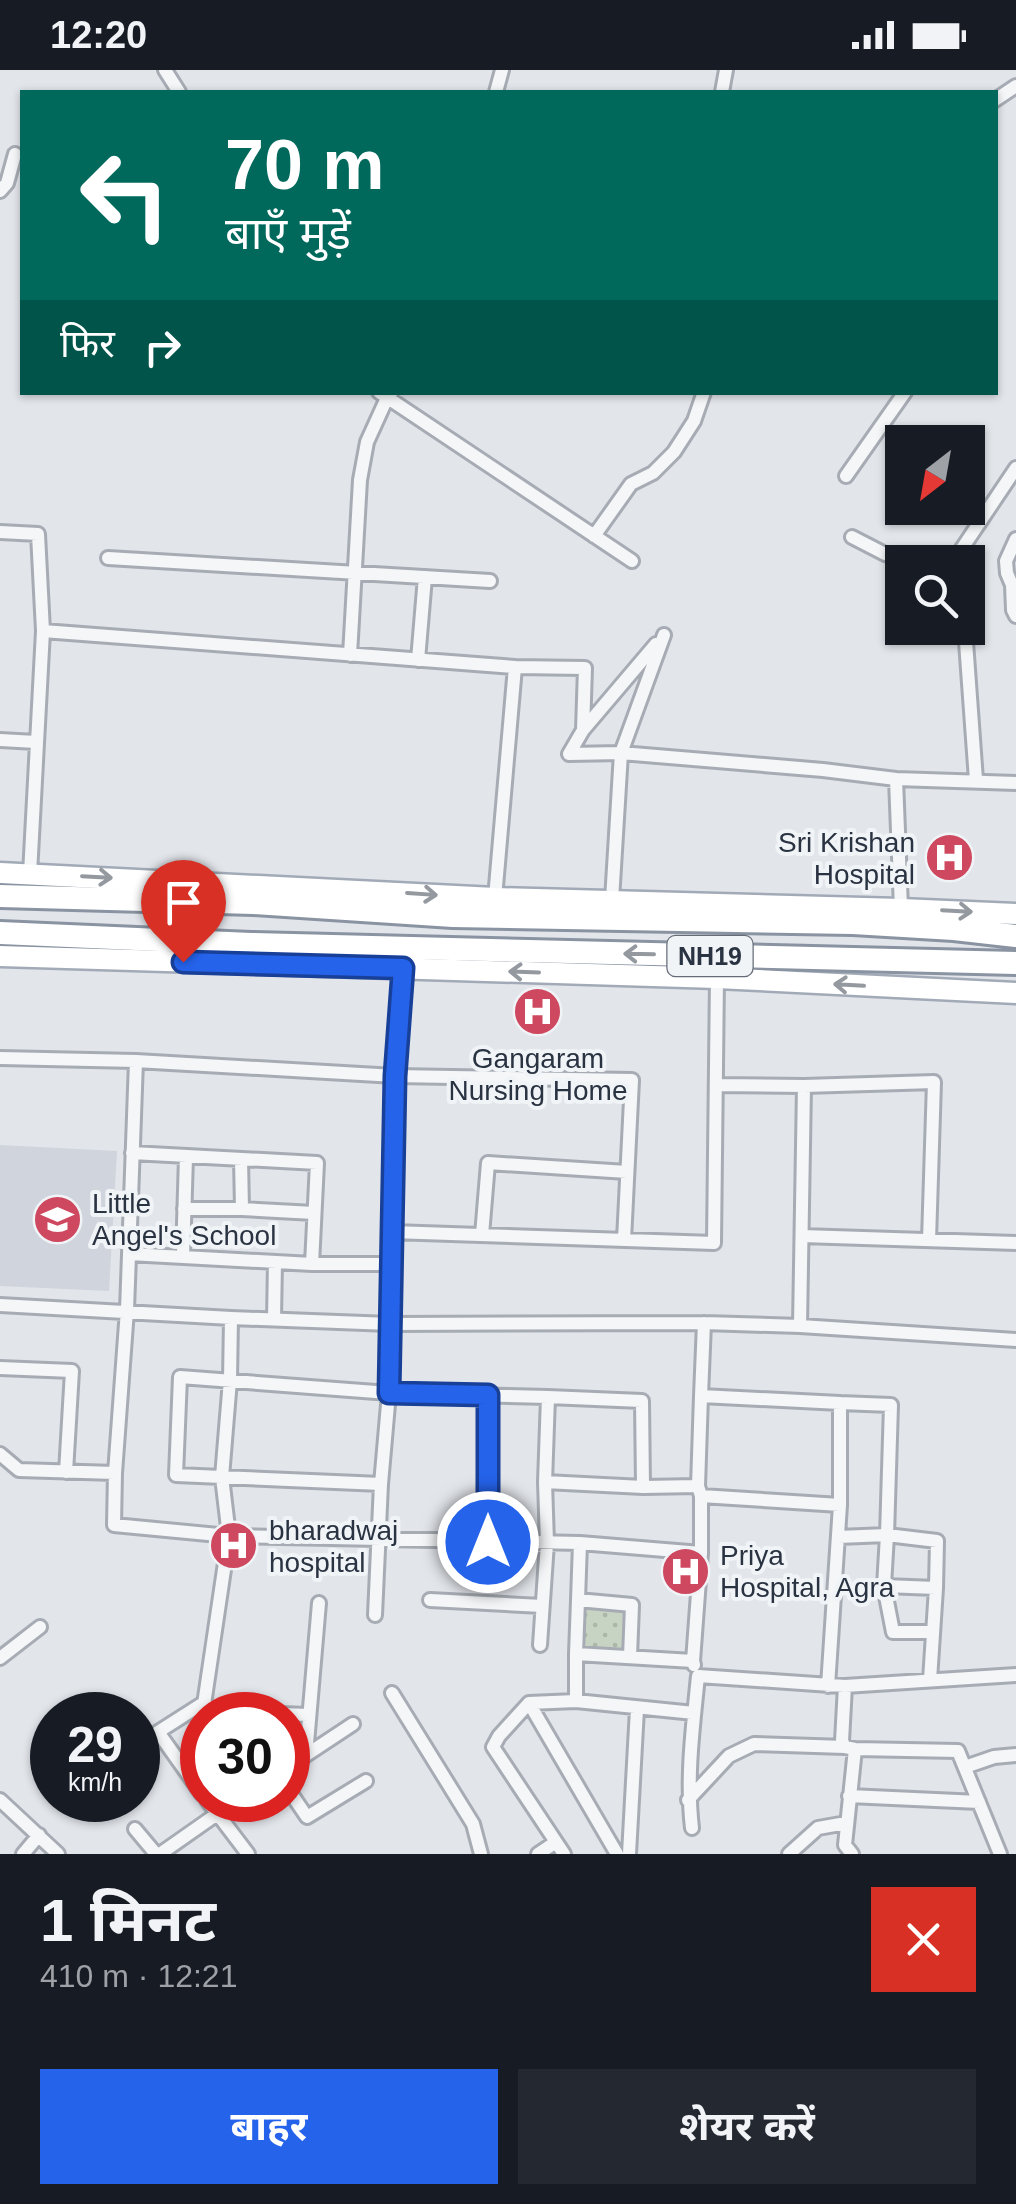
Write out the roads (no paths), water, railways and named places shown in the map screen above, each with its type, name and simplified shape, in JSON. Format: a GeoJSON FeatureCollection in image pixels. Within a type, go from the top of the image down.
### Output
{"type":"FeatureCollection","features":[{"type":"Feature","properties":{"kind":"highway","name":"NH19"},"geometry":{"type":"LineString","coordinates":[[0,896],[254,903],[472,916],[853,923],[1016,936]]}},
{"type":"Feature","properties":{"kind":"highway","name":"NH19"},"geometry":{"type":"LineString","coordinates":[[0,934],[252,944],[404,958],[1016,963]]}},
{"type":"Feature","properties":{"kind":"main road"},"geometry":{"type":"LineString","coordinates":[[0,873],[494,898],[1016,914]]}},
{"type":"Feature","properties":{"kind":"main road"},"geometry":{"type":"LineString","coordinates":[[0,956],[404,958],[1016,993]]}},
{"type":"Feature","properties":{"kind":"street"},"geometry":{"type":"LineString","coordinates":[[0,190],[16,171],[15,154]]}},
{"type":"Feature","properties":{"kind":"street"},"geometry":{"type":"LineString","coordinates":[[350,655],[360,480],[367,442],[386,395]]}},
{"type":"Feature","properties":{"kind":"street"},"geometry":{"type":"LineString","coordinates":[[387,395],[632,562]]}},
{"type":"Feature","properties":{"kind":"street"},"geometry":{"type":"LineString","coordinates":[[594,536],[631,484],[653,473],[674,452],[694,421],[703,395]]}},
{"type":"Feature","properties":{"kind":"street"},"geometry":{"type":"LineString","coordinates":[[846,476],[903,395]]}},
{"type":"Feature","properties":{"kind":"street"},"geometry":{"type":"LineString","coordinates":[[965,545],[1016,468]]}},
{"type":"Feature","properties":{"kind":"street"},"geometry":{"type":"LineString","coordinates":[[0,532],[38,534],[44,631],[30,874]]}},
{"type":"Feature","properties":{"kind":"street"},"geometry":{"type":"LineString","coordinates":[[852,536],[885,554]]}},
{"type":"Feature","properties":{"kind":"street"},"geometry":{"type":"LineString","coordinates":[[1016,539],[1006,561],[1012,573],[1016,616]]}},
{"type":"Feature","properties":{"kind":"street"},"geometry":{"type":"LineString","coordinates":[[108,558],[490,581]]}},
{"type":"Feature","properties":{"kind":"street"},"geometry":{"type":"LineString","coordinates":[[418,660],[425,577]]}},
{"type":"Feature","properties":{"kind":"street"},"geometry":{"type":"LineString","coordinates":[[44,631],[516,667],[585,668],[583,730]]}},
{"type":"Feature","properties":{"kind":"street"},"geometry":{"type":"LineString","coordinates":[[612,900],[620,753],[664,635],[583,730],[569,754],[620,753],[896,779],[1016,782]]}},
{"type":"Feature","properties":{"kind":"street"},"geometry":{"type":"LineString","coordinates":[[966,645],[976,780]]}},
{"type":"Feature","properties":{"kind":"street"},"geometry":{"type":"LineString","coordinates":[[494,898],[516,667]]}},
{"type":"Feature","properties":{"kind":"street"},"geometry":{"type":"LineString","coordinates":[[0,740],[36,742]]}},
{"type":"Feature","properties":{"kind":"street"},"geometry":{"type":"LineString","coordinates":[[896,779],[902,908]]}},
{"type":"Feature","properties":{"kind":"street"},"geometry":{"type":"LineString","coordinates":[[376,1615],[389,1393],[395,1076],[404,958]]}},
{"type":"Feature","properties":{"kind":"street"},"geometry":{"type":"LineString","coordinates":[[392,1232],[714,1243],[717,978]]}},
{"type":"Feature","properties":{"kind":"street"},"geometry":{"type":"LineString","coordinates":[[0,1058],[136,1061],[395,1076],[632,1080],[624,1240]]}},
{"type":"Feature","properties":{"kind":"street"},"geometry":{"type":"LineString","coordinates":[[136,1061],[114,1526],[229,1536],[580,1543],[701,1553]]}},
{"type":"Feature","properties":{"kind":"street"},"geometry":{"type":"LineString","coordinates":[[717,1085],[934,1082],[930,1240]]}},
{"type":"Feature","properties":{"kind":"street"},"geometry":{"type":"LineString","coordinates":[[800,1326],[804,1086]]}},
{"type":"Feature","properties":{"kind":"street"},"geometry":{"type":"LineString","coordinates":[[132,1153],[317,1163],[312,1264]]}},
{"type":"Feature","properties":{"kind":"street"},"geometry":{"type":"LineString","coordinates":[[183,1257],[186,1156]]}},
{"type":"Feature","properties":{"kind":"street"},"geometry":{"type":"LineString","coordinates":[[241,1159],[242,1209]]}},
{"type":"Feature","properties":{"kind":"street"},"geometry":{"type":"LineString","coordinates":[[482,1235],[488,1163],[627,1172]]}},
{"type":"Feature","properties":{"kind":"street"},"geometry":{"type":"LineString","coordinates":[[184,1209],[314,1213]]}},
{"type":"Feature","properties":{"kind":"street"},"geometry":{"type":"LineString","coordinates":[[802,1236],[1016,1243]]}},
{"type":"Feature","properties":{"kind":"street"},"geometry":{"type":"LineString","coordinates":[[129,1254],[312,1264],[391,1264]]}},
{"type":"Feature","properties":{"kind":"street"},"geometry":{"type":"LineString","coordinates":[[274,1319],[275,1262]]}},
{"type":"Feature","properties":{"kind":"street"},"geometry":{"type":"LineString","coordinates":[[0,1305],[390,1324],[800,1326],[1016,1340]]}},
{"type":"Feature","properties":{"kind":"street"},"geometry":{"type":"LineString","coordinates":[[206,1692],[229,1536],[222,1477],[230,1380],[230,1318]]}},
{"type":"Feature","properties":{"kind":"street"},"geometry":{"type":"LineString","coordinates":[[692,1828],[688,1800],[698,1676],[692,1661],[701,1553],[704,1323]]}},
{"type":"Feature","properties":{"kind":"street"},"geometry":{"type":"LineString","coordinates":[[0,1368],[72,1371],[66,1472]]}},
{"type":"Feature","properties":{"kind":"street"},"geometry":{"type":"LineString","coordinates":[[381,1484],[176,1475],[180,1376],[389,1393],[642,1401],[643,1487]]}},
{"type":"Feature","properties":{"kind":"street"},"geometry":{"type":"LineString","coordinates":[[488,1395],[488,1542]]}},
{"type":"Feature","properties":{"kind":"street"},"geometry":{"type":"LineString","coordinates":[[701,1396],[890,1405],[884,1586],[893,1632],[933,1632]]}},
{"type":"Feature","properties":{"kind":"street"},"geometry":{"type":"LineString","coordinates":[[540,1645],[547,1543],[548,1397]]}},
{"type":"Feature","properties":{"kind":"street"},"geometry":{"type":"LineString","coordinates":[[828,1686],[840,1505],[840,1403]]}},
{"type":"Feature","properties":{"kind":"street"},"geometry":{"type":"LineString","coordinates":[[0,1454],[19,1470],[115,1474]]}},
{"type":"Feature","properties":{"kind":"street"},"geometry":{"type":"LineString","coordinates":[[545,1482],[700,1491],[840,1505]]}},
{"type":"Feature","properties":{"kind":"street"},"geometry":{"type":"LineString","coordinates":[[838,1537],[888,1535],[937,1541],[930,1680]]}},
{"type":"Feature","properties":{"kind":"street"},"geometry":{"type":"LineString","coordinates":[[576,1701],[580,1543]]}},
{"type":"Feature","properties":{"kind":"street"},"geometry":{"type":"LineString","coordinates":[[884,1586],[936,1588]]}},
{"type":"Feature","properties":{"kind":"street"},"geometry":{"type":"LineString","coordinates":[[430,1600],[542,1606]]}},
{"type":"Feature","properties":{"kind":"street"},"geometry":{"type":"LineString","coordinates":[[578,1600],[632,1605],[630,1657]]}},
{"type":"Feature","properties":{"kind":"street"},"geometry":{"type":"LineString","coordinates":[[310,1694],[319,1602]]}},
{"type":"Feature","properties":{"kind":"street"},"geometry":{"type":"LineString","coordinates":[[0,1658],[40,1627]]}},
{"type":"Feature","properties":{"kind":"street"},"geometry":{"type":"LineString","coordinates":[[576,1654],[692,1661]]}},
{"type":"Feature","properties":{"kind":"street"},"geometry":{"type":"LineString","coordinates":[[698,1676],[844,1686],[1016,1675]]}},
{"type":"Feature","properties":{"kind":"street"},"geometry":{"type":"LineString","coordinates":[[844,1686],[842,1741],[850,1748]]}},
{"type":"Feature","properties":{"kind":"street"},"geometry":{"type":"LineString","coordinates":[[392,1693],[473,1824],[481,1854]]}},
{"type":"Feature","properties":{"kind":"street"},"geometry":{"type":"LineString","coordinates":[[538,1854],[560,1848],[493,1748],[498,1736],[529,1703],[576,1701],[694,1713]]}},
{"type":"Feature","properties":{"kind":"street"},"geometry":{"type":"LineString","coordinates":[[529,1703],[618,1854]]}},
{"type":"Feature","properties":{"kind":"street"},"geometry":{"type":"LineString","coordinates":[[629,1854],[636,1708]]}},
{"type":"Feature","properties":{"kind":"street"},"geometry":{"type":"LineString","coordinates":[[180,1718],[158,1732],[180,1763]]}},
{"type":"Feature","properties":{"kind":"street"},"geometry":{"type":"LineString","coordinates":[[310,1752],[353,1724]]}},
{"type":"Feature","properties":{"kind":"street"},"geometry":{"type":"LineString","coordinates":[[688,1800],[729,1756],[754,1744],[958,1751],[1000,1854]]}},
{"type":"Feature","properties":{"kind":"street"},"geometry":{"type":"LineString","coordinates":[[850,1748],[845,1844],[852,1854]]}},
{"type":"Feature","properties":{"kind":"street"},"geometry":{"type":"LineString","coordinates":[[964,1767],[1016,1755]]}},
{"type":"Feature","properties":{"kind":"street"},"geometry":{"type":"LineString","coordinates":[[310,1815],[366,1781]]}},
{"type":"Feature","properties":{"kind":"street"},"geometry":{"type":"LineString","coordinates":[[849,1796],[979,1802]]}},
{"type":"Feature","properties":{"kind":"street"},"geometry":{"type":"LineString","coordinates":[[0,1800],[58,1854]]}},
{"type":"Feature","properties":{"kind":"street"},"geometry":{"type":"LineString","coordinates":[[135,1829],[158,1854],[203,1822]]}},
{"type":"Feature","properties":{"kind":"street"},"geometry":{"type":"LineString","coordinates":[[223,1822],[248,1854]]}},
{"type":"Feature","properties":{"kind":"street"},"geometry":{"type":"LineString","coordinates":[[789,1854],[818,1828],[846,1824]]}},
{"type":"Feature","properties":{"kind":"street"},"geometry":{"type":"LineString","coordinates":[[23,1854],[39,1836]]}},
{"type":"Feature","properties":{"kind":"place","name":"Sri Krishan Hospital"},"geometry":{"type":"Point","coordinates":[950,858]}},
{"type":"Feature","properties":{"kind":"place","name":"Gangaram Nursing Home"},"geometry":{"type":"Point","coordinates":[538,1011]}},
{"type":"Feature","properties":{"kind":"place","name":"Little Angel's School"},"geometry":{"type":"Point","coordinates":[57,1219]}},
{"type":"Feature","properties":{"kind":"place","name":"bharadwaj hospital"},"geometry":{"type":"Point","coordinates":[234,1546]}},
{"type":"Feature","properties":{"kind":"place","name":"Priya Hospital, Agra"},"geometry":{"type":"Point","coordinates":[685,1571]}}]}
